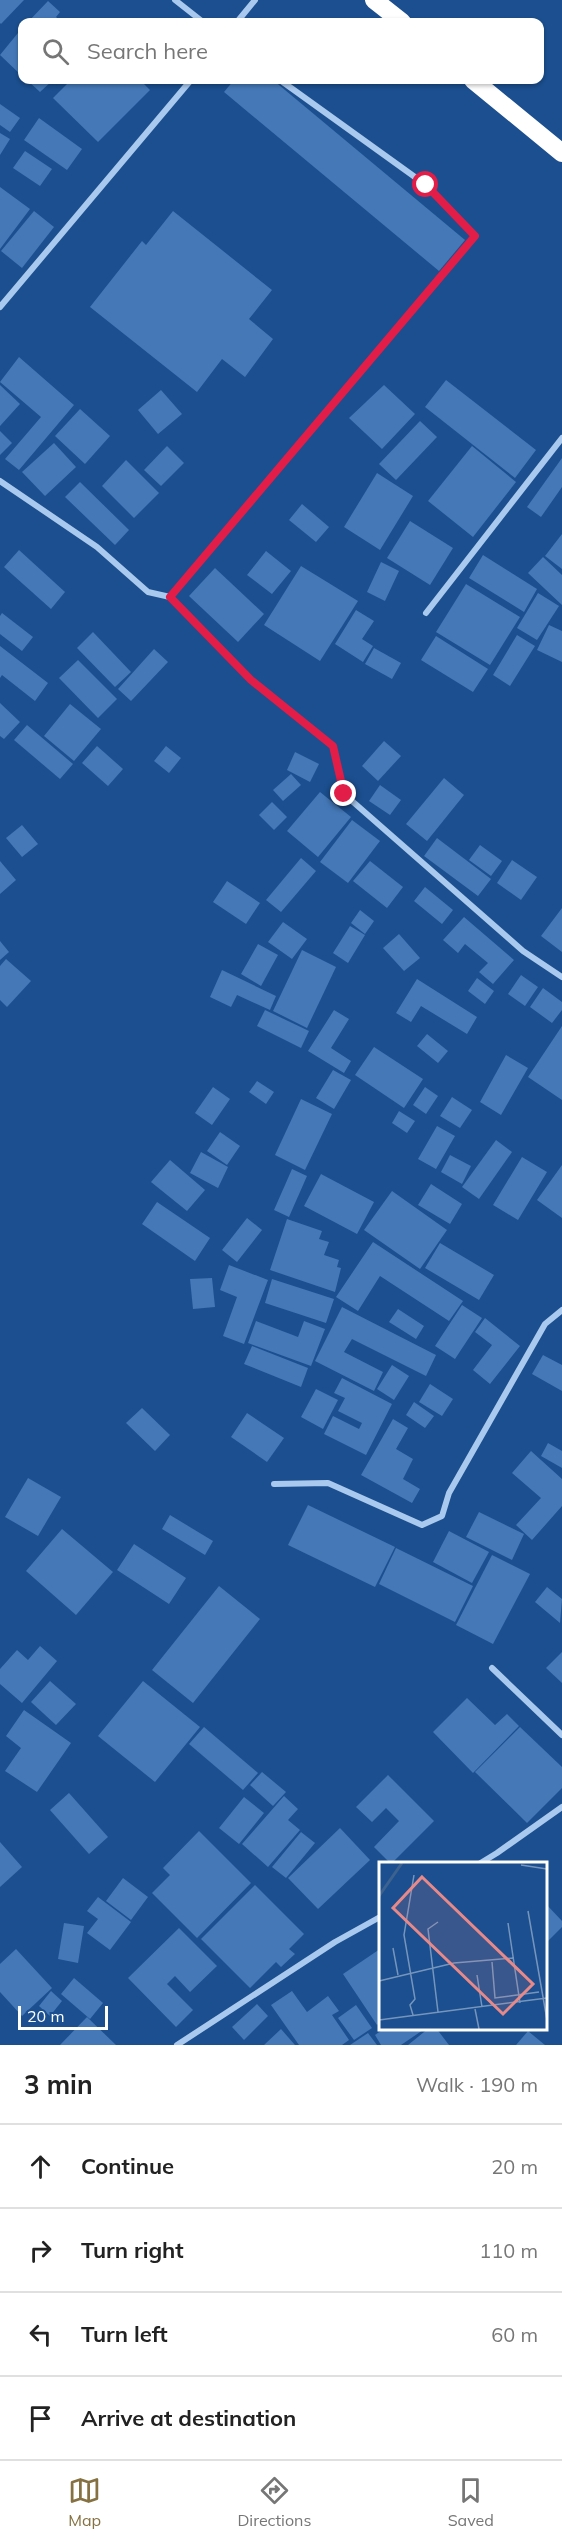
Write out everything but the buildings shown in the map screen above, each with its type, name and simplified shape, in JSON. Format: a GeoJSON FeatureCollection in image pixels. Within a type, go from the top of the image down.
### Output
{"type":"FeatureCollection","features":[{"type":"Feature","properties":{"kind":"highway"},"geometry":{"type":"LineString","coordinates":[[374,0],[397,18]]}},
{"type":"Feature","properties":{"kind":"highway"},"geometry":{"type":"LineString","coordinates":[[478,84],[562,153]]}},
{"type":"Feature","properties":{"kind":"street"},"geometry":{"type":"LineString","coordinates":[[175,0],[198,18]]}},
{"type":"Feature","properties":{"kind":"street"},"geometry":{"type":"LineString","coordinates":[[240,18],[255,0]]}},
{"type":"Feature","properties":{"kind":"street"},"geometry":{"type":"LineString","coordinates":[[0,307],[188,84]]}},
{"type":"Feature","properties":{"kind":"street"},"geometry":{"type":"LineString","coordinates":[[170,597],[475,236],[426,185],[286,84]]}},
{"type":"Feature","properties":{"kind":"street"},"geometry":{"type":"LineString","coordinates":[[426,613],[562,438]]}},
{"type":"Feature","properties":{"kind":"street"},"geometry":{"type":"LineString","coordinates":[[0,481],[97,547],[148,592],[170,597],[251,680],[333,746],[344,794],[523,951],[562,977]]}},
{"type":"Feature","properties":{"kind":"street"},"geometry":{"type":"LineString","coordinates":[[274,1484],[328,1483],[422,1525],[442,1516],[448,1493],[545,1324],[562,1310]]}},
{"type":"Feature","properties":{"kind":"street"},"geometry":{"type":"LineString","coordinates":[[492,1668],[562,1736]]}},
{"type":"Feature","properties":{"kind":"street"},"geometry":{"type":"LineString","coordinates":[[481,1862],[562,1806]]}},
{"type":"Feature","properties":{"kind":"street"},"geometry":{"type":"LineString","coordinates":[[177,2045],[334,1942],[379,1918]]}},
{"type":"Feature","properties":{"kind":"route"},"geometry":{"type":"LineString","coordinates":[[344,794],[333,746],[251,680],[170,597],[475,236],[426,185]]}}]}
